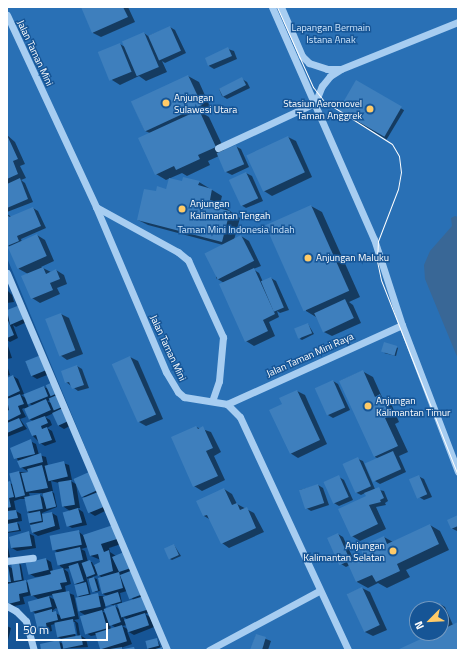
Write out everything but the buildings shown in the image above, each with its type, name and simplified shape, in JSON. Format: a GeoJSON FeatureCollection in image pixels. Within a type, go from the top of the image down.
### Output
{"type":"FeatureCollection","features":[{"type":"Feature","properties":{"kind":"street"},"geometry":{"type":"LineString","coordinates":[[272,7],[374,238],[402,325],[458,472]]}},
{"type":"Feature","properties":{"kind":"street"},"geometry":{"type":"LineString","coordinates":[[281,7],[302,56],[309,64],[327,69],[341,69]]}},
{"type":"Feature","properties":{"kind":"street","name":"Jalan Taman Mini"},"geometry":{"type":"LineString","coordinates":[[7,15],[96,207],[174,386],[184,396],[227,404]]}},
{"type":"Feature","properties":{"kind":"street"},"geometry":{"type":"LineString","coordinates":[[218,148],[315,103],[322,86],[330,76],[341,69],[458,22]]}},
{"type":"Feature","properties":{"kind":"street"},"geometry":{"type":"LineString","coordinates":[[96,207],[178,252],[188,260],[223,337],[222,362],[212,402]]}},
{"type":"Feature","properties":{"kind":"street"},"geometry":{"type":"LineString","coordinates":[[7,273],[167,650]]}},
{"type":"Feature","properties":{"kind":"street","name":"Jalan Taman Mini Raya"},"geometry":{"type":"LineString","coordinates":[[227,404],[402,325]]}},
{"type":"Feature","properties":{"kind":"street"},"geometry":{"type":"LineString","coordinates":[[227,404],[240,418],[319,591],[348,650]]}},
{"type":"Feature","properties":{"kind":"street"},"geometry":{"type":"LineString","coordinates":[[7,561],[33,558]]}},
{"type":"Feature","properties":{"kind":"street"},"geometry":{"type":"LineString","coordinates":[[208,650],[319,591]]}},
{"type":"Feature","properties":{"kind":"street"},"geometry":{"type":"LineString","coordinates":[[7,606],[16,611],[26,621],[34,650]]}},
{"type":"Feature","properties":{"kind":"green space","name":"Taman Mini Indonesia Indah"},"geometry":{"type":"Polygon","coordinates":[[[7,7],[458,7],[458,650],[169,650],[7,258],[7,7]]]}},
{"type":"Feature","properties":{"kind":"shaded area"},"geometry":{"type":"Polygon","coordinates":[[[455,216],[458,217],[458,359],[425,279],[424,265],[430,251],[452,226],[451,218],[455,216]]]}},
{"type":"Feature","properties":{"kind":"tram line"},"geometry":{"type":"LineString","coordinates":[[277,7],[313,87],[324,101],[392,144],[399,156],[401,172],[398,189],[378,241],[377,261],[381,280],[458,475]]}},
{"type":"Feature","properties":{"kind":"place","name":"Anjungan Sulawesi Utara"},"geometry":{"type":"Point","coordinates":[166,103]}},
{"type":"Feature","properties":{"kind":"place","name":"Stasiun Aeromovel Taman Anggrek"},"geometry":{"type":"Point","coordinates":[370,109]}},
{"type":"Feature","properties":{"kind":"place","name":"Anjungan Kalimantan Tengah"},"geometry":{"type":"Point","coordinates":[182,209]}},
{"type":"Feature","properties":{"kind":"place","name":"Anjungan Maluku"},"geometry":{"type":"Point","coordinates":[308,258]}},
{"type":"Feature","properties":{"kind":"place","name":"Anjungan Kalimantan Timur"},"geometry":{"type":"Point","coordinates":[368,406]}},
{"type":"Feature","properties":{"kind":"place","name":"Anjungan Kalimantan Selatan"},"geometry":{"type":"Point","coordinates":[393,551]}},
{"type":"Feature","properties":{"kind":"park label","name":"Lapangan Bermain Istana Anak"},"geometry":{"type":"Point","coordinates":[331,32]}}]}
